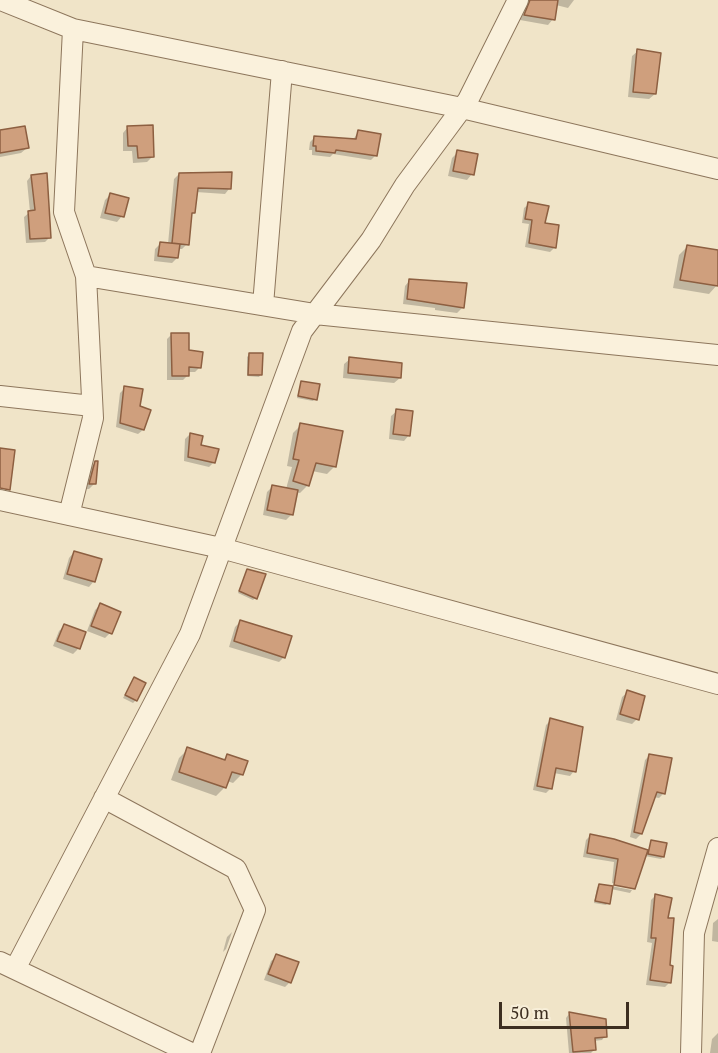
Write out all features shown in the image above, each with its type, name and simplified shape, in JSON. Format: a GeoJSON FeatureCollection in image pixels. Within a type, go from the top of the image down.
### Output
{"type":"FeatureCollection","features":[{"type":"Feature","properties":{"kind":"street"},"geometry":{"type":"LineString","coordinates":[[1,0],[73,28],[462,108],[718,169]]}},
{"type":"Feature","properties":{"kind":"street"},"geometry":{"type":"LineString","coordinates":[[191,1053],[7,965],[104,798],[190,634],[302,331],[371,240],[405,185],[468,100],[518,0]]}},
{"type":"Feature","properties":{"kind":"street"},"geometry":{"type":"LineString","coordinates":[[69,515],[93,418],[86,276],[64,212],[73,28]]}},
{"type":"Feature","properties":{"kind":"street"},"geometry":{"type":"LineString","coordinates":[[263,305],[282,71]]}},
{"type":"Feature","properties":{"kind":"street"},"geometry":{"type":"LineString","coordinates":[[86,276],[315,314],[718,355]]}},
{"type":"Feature","properties":{"kind":"street"},"geometry":{"type":"LineString","coordinates":[[0,396],[92,406]]}},
{"type":"Feature","properties":{"kind":"street"},"geometry":{"type":"LineString","coordinates":[[0,500],[221,548],[718,684]]}},
{"type":"Feature","properties":{"kind":"street"},"geometry":{"type":"LineString","coordinates":[[104,798],[236,869],[255,910],[200,1053]]}},
{"type":"Feature","properties":{"kind":"street"},"geometry":{"type":"LineString","coordinates":[[691,1053],[694,933],[718,848]]}},
{"type":"Feature","properties":{"kind":"building"},"geometry":{"type":"Polygon","coordinates":[[[530,0],[558,0],[555,20],[524,15],[530,0]]]}},
{"type":"Feature","properties":{"kind":"building"},"geometry":{"type":"Polygon","coordinates":[[[637,49],[661,53],[656,94],[633,92],[637,49]]]}},
{"type":"Feature","properties":{"kind":"building"},"geometry":{"type":"Polygon","coordinates":[[[153,125],[154,157],[138,158],[137,146],[128,146],[127,126],[153,125]]]}},
{"type":"Feature","properties":{"kind":"building"},"geometry":{"type":"Polygon","coordinates":[[[25,126],[29,148],[0,153],[0,130],[25,126]]]}},
{"type":"Feature","properties":{"kind":"building"},"geometry":{"type":"Polygon","coordinates":[[[358,130],[381,134],[377,156],[336,150],[335,153],[316,151],[316,146],[313,146],[314,136],[356,139],[358,130]]]}},
{"type":"Feature","properties":{"kind":"building"},"geometry":{"type":"Polygon","coordinates":[[[457,150],[478,154],[474,175],[453,171],[457,150]]]}},
{"type":"Feature","properties":{"kind":"building"},"geometry":{"type":"Polygon","coordinates":[[[232,172],[231,189],[198,188],[195,213],[192,213],[189,245],[172,243],[179,173],[232,172]]]}},
{"type":"Feature","properties":{"kind":"building"},"geometry":{"type":"Polygon","coordinates":[[[47,173],[51,238],[30,239],[28,211],[35,210],[31,175],[47,173]]]}},
{"type":"Feature","properties":{"kind":"building"},"geometry":{"type":"Polygon","coordinates":[[[110,193],[129,198],[124,217],[105,213],[110,193]]]}},
{"type":"Feature","properties":{"kind":"building"},"geometry":{"type":"Polygon","coordinates":[[[528,202],[549,206],[545,223],[559,225],[556,248],[529,243],[532,220],[525,219],[528,202]]]}},
{"type":"Feature","properties":{"kind":"building"},"geometry":{"type":"Polygon","coordinates":[[[160,242],[180,244],[178,258],[158,256],[160,242]]]}},
{"type":"Feature","properties":{"kind":"building"},"geometry":{"type":"Polygon","coordinates":[[[687,245],[718,250],[718,286],[680,280],[687,245]]]}},
{"type":"Feature","properties":{"kind":"building"},"geometry":{"type":"Polygon","coordinates":[[[409,279],[467,283],[464,308],[407,299],[409,279]]]}},
{"type":"Feature","properties":{"kind":"building"},"geometry":{"type":"Polygon","coordinates":[[[171,333],[189,333],[189,350],[203,352],[201,368],[189,367],[189,376],[172,376],[171,333]]]}},
{"type":"Feature","properties":{"kind":"building"},"geometry":{"type":"Polygon","coordinates":[[[249,353],[263,353],[262,375],[248,375],[249,353]]]}},
{"type":"Feature","properties":{"kind":"building"},"geometry":{"type":"Polygon","coordinates":[[[349,357],[402,363],[401,378],[348,373],[349,357]]]}},
{"type":"Feature","properties":{"kind":"building"},"geometry":{"type":"Polygon","coordinates":[[[301,381],[320,384],[317,400],[298,396],[301,381]]]}},
{"type":"Feature","properties":{"kind":"building"},"geometry":{"type":"Polygon","coordinates":[[[124,386],[143,389],[140,406],[151,410],[144,430],[120,423],[124,386]]]}},
{"type":"Feature","properties":{"kind":"building"},"geometry":{"type":"Polygon","coordinates":[[[396,409],[413,411],[410,436],[393,434],[396,409]]]}},
{"type":"Feature","properties":{"kind":"building"},"geometry":{"type":"Polygon","coordinates":[[[300,423],[343,431],[336,467],[316,463],[309,486],[293,481],[299,460],[293,459],[300,423]]]}},
{"type":"Feature","properties":{"kind":"building"},"geometry":{"type":"Polygon","coordinates":[[[190,433],[203,436],[201,445],[219,449],[215,463],[188,457],[190,433]]]}},
{"type":"Feature","properties":{"kind":"building"},"geometry":{"type":"Polygon","coordinates":[[[0,448],[15,450],[10,490],[0,488],[0,448]]]}},
{"type":"Feature","properties":{"kind":"building"},"geometry":{"type":"Polygon","coordinates":[[[95,461],[98,461],[96,484],[89,484],[95,461]]]}},
{"type":"Feature","properties":{"kind":"building"},"geometry":{"type":"Polygon","coordinates":[[[272,485],[298,490],[293,515],[267,510],[272,485]]]}},
{"type":"Feature","properties":{"kind":"building"},"geometry":{"type":"Polygon","coordinates":[[[74,551],[102,559],[95,582],[67,574],[74,551]]]}},
{"type":"Feature","properties":{"kind":"building"},"geometry":{"type":"Polygon","coordinates":[[[247,569],[266,574],[257,599],[239,591],[247,569]]]}},
{"type":"Feature","properties":{"kind":"building"},"geometry":{"type":"Polygon","coordinates":[[[100,603],[121,612],[112,634],[91,626],[100,603]]]}},
{"type":"Feature","properties":{"kind":"building"},"geometry":{"type":"Polygon","coordinates":[[[240,620],[292,636],[285,658],[234,641],[240,620]]]}},
{"type":"Feature","properties":{"kind":"building"},"geometry":{"type":"Polygon","coordinates":[[[64,624],[86,632],[80,649],[57,641],[64,624]]]}},
{"type":"Feature","properties":{"kind":"building"},"geometry":{"type":"Polygon","coordinates":[[[134,677],[146,683],[137,701],[125,695],[134,677]]]}},
{"type":"Feature","properties":{"kind":"building"},"geometry":{"type":"Polygon","coordinates":[[[627,690],[645,696],[639,720],[620,714],[627,690]]]}},
{"type":"Feature","properties":{"kind":"building"},"geometry":{"type":"Polygon","coordinates":[[[550,718],[583,727],[576,772],[556,768],[552,789],[537,786],[550,718]]]}},
{"type":"Feature","properties":{"kind":"building"},"geometry":{"type":"Polygon","coordinates":[[[187,747],[225,760],[227,754],[248,761],[243,775],[232,772],[226,788],[179,772],[187,747]]]}},
{"type":"Feature","properties":{"kind":"building"},"geometry":{"type":"Polygon","coordinates":[[[649,754],[672,758],[665,794],[657,792],[642,834],[634,832],[649,754]]]}},
{"type":"Feature","properties":{"kind":"building"},"geometry":{"type":"Polygon","coordinates":[[[590,834],[648,850],[635,889],[614,885],[618,859],[587,853],[590,834]]]}},
{"type":"Feature","properties":{"kind":"building"},"geometry":{"type":"Polygon","coordinates":[[[651,840],[667,843],[664,857],[648,854],[651,840]]]}},
{"type":"Feature","properties":{"kind":"building"},"geometry":{"type":"Polygon","coordinates":[[[599,884],[613,886],[610,904],[595,901],[599,884]]]}},
{"type":"Feature","properties":{"kind":"building"},"geometry":{"type":"Polygon","coordinates":[[[655,894],[672,898],[668,918],[674,918],[670,965],[673,966],[671,983],[650,980],[656,938],[651,938],[655,894]]]}},
{"type":"Feature","properties":{"kind":"building"},"geometry":{"type":"Polygon","coordinates":[[[276,954],[299,962],[291,983],[268,974],[276,954]]]}},
{"type":"Feature","properties":{"kind":"building"},"geometry":{"type":"Polygon","coordinates":[[[569,1012],[606,1019],[607,1037],[595,1038],[596,1050],[573,1052],[569,1012]]]}}]}
